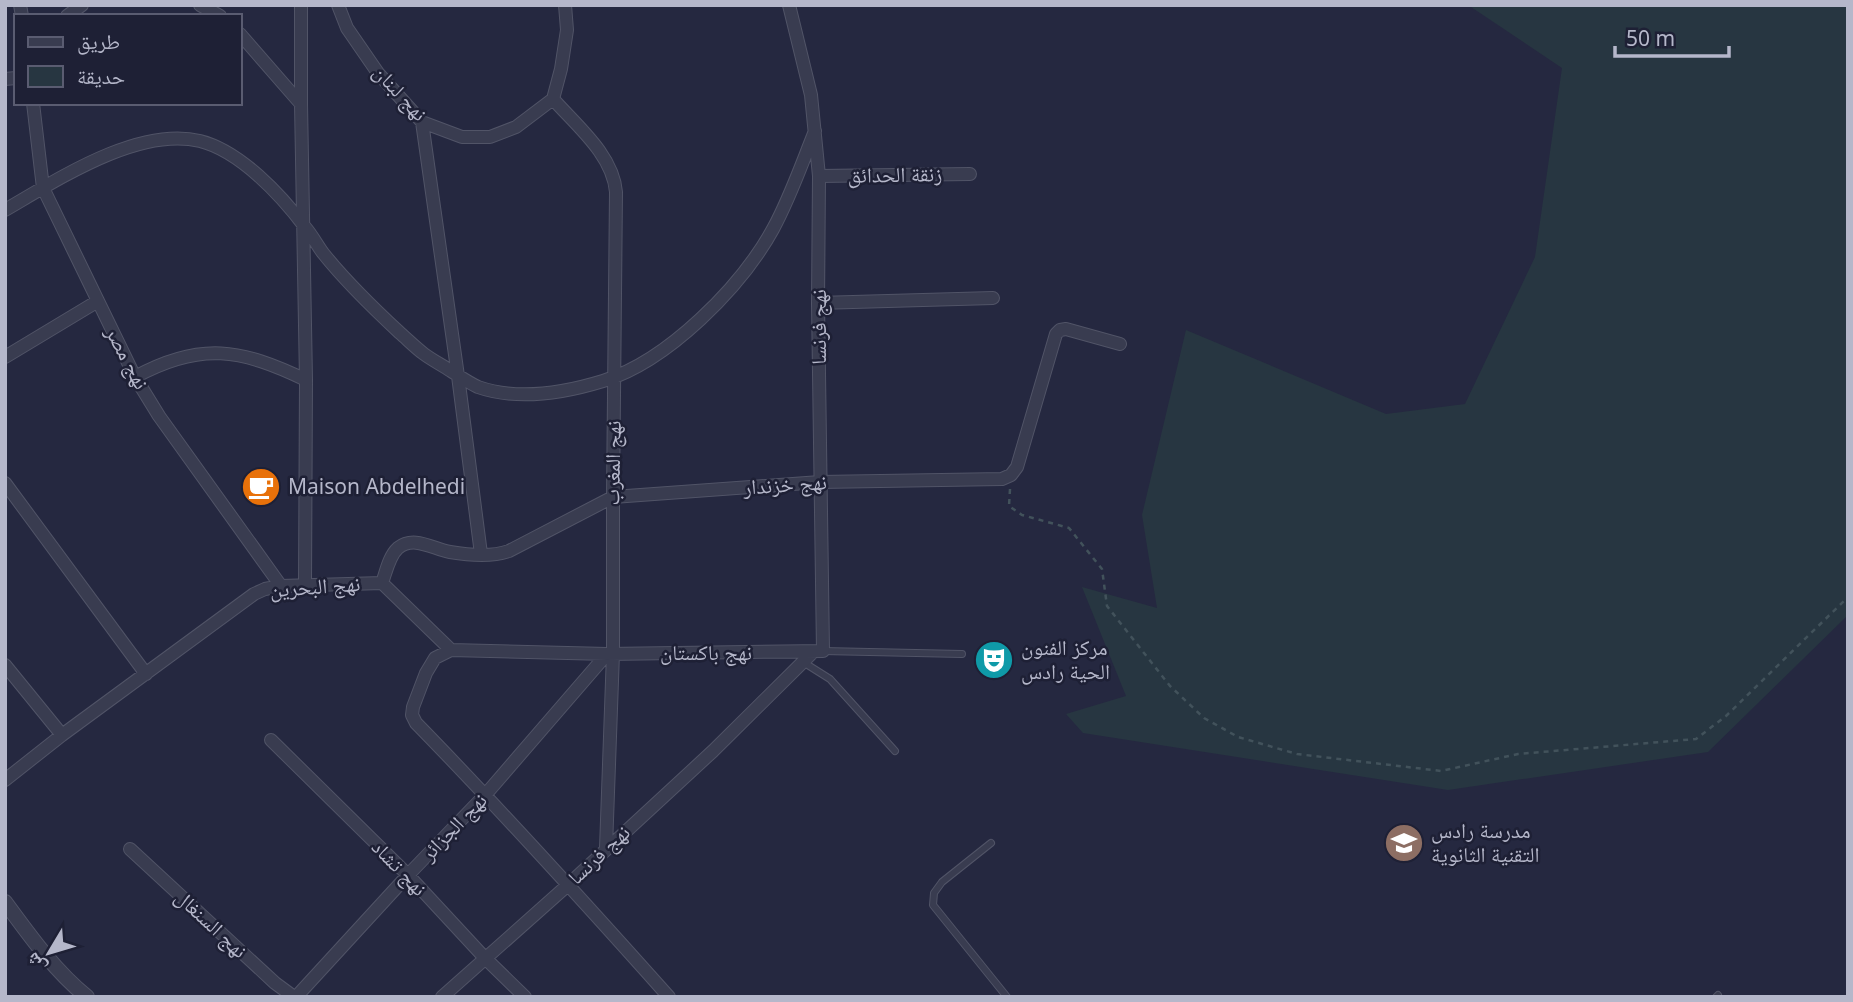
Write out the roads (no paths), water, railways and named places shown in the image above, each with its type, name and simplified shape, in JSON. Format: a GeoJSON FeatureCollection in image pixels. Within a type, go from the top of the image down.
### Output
{"type":"FeatureCollection","features":[{"type":"Feature","properties":{"kind":"street"},"geometry":{"type":"LineString","coordinates":[[201,5],[217,14]]}},
{"type":"Feature","properties":{"kind":"street"},"geometry":{"type":"LineString","coordinates":[[301,5],[306,585]]}},
{"type":"Feature","properties":{"kind":"street","name":"نهج لبنان"},"geometry":{"type":"LineString","coordinates":[[338,5],[347,27],[378,73],[422,122],[462,137],[490,137],[516,127],[553,99]]}},
{"type":"Feature","properties":{"kind":"street"},"geometry":{"type":"LineString","coordinates":[[553,99],[567,30],[565,5]]}},
{"type":"Feature","properties":{"kind":"street","name":"نهج فرنسا"},"geometry":{"type":"LineString","coordinates":[[442,997],[569,884],[818,651],[819,176],[811,95],[789,5]]}},
{"type":"Feature","properties":{"kind":"street"},"geometry":{"type":"LineString","coordinates":[[242,36],[300,104]]}},
{"type":"Feature","properties":{"kind":"street","name":"نهج المغرب"},"geometry":{"type":"LineString","coordinates":[[553,99],[597,148],[615,178],[613,497],[606,848]]}},
{"type":"Feature","properties":{"kind":"street","name":"نهج مصر"},"geometry":{"type":"LineString","coordinates":[[33,105],[43,188],[135,377],[159,416],[281,586]]}},
{"type":"Feature","properties":{"kind":"street"},"geometry":{"type":"LineString","coordinates":[[422,122],[481,554]]}},
{"type":"Feature","properties":{"kind":"street"},"geometry":{"type":"LineString","coordinates":[[5,210],[86,164],[133,146],[155,139],[201,141],[228,153],[248,167],[304,225],[323,252],[378,313],[424,354],[478,387],[527,394],[559,392],[614,378],[675,341],[702,317],[748,268],[774,228],[815,131]]}},
{"type":"Feature","properties":{"kind":"street","name":"زنقة الحدائق"},"geometry":{"type":"LineString","coordinates":[[819,176],[970,174]]}},
{"type":"Feature","properties":{"kind":"street"},"geometry":{"type":"LineString","coordinates":[[818,303],[993,298]]}},
{"type":"Feature","properties":{"kind":"street"},"geometry":{"type":"LineString","coordinates":[[5,357],[98,301]]}},
{"type":"Feature","properties":{"kind":"street","name":"نهج خزندار"},"geometry":{"type":"LineString","coordinates":[[382,583],[397,549],[409,543],[418,542],[451,552],[497,555],[613,497],[820,482],[1002,479],[1011,475],[1017,467],[1056,334],[1066,329],[1120,344]]}},
{"type":"Feature","properties":{"kind":"street"},"geometry":{"type":"LineString","coordinates":[[135,377],[178,357],[211,352],[250,358],[279,367],[306,380]]}},
{"type":"Feature","properties":{"kind":"street"},"geometry":{"type":"LineString","coordinates":[[5,483],[146,674]]}},
{"type":"Feature","properties":{"kind":"street","name":"نهج البحرين"},"geometry":{"type":"LineString","coordinates":[[5,780],[62,735],[254,594],[265,589],[281,586],[382,583],[451,650]]}},
{"type":"Feature","properties":{"kind":"street"},"geometry":{"type":"LineString","coordinates":[[451,650],[435,657],[431,665],[416,697],[412,715],[416,723],[486,794],[669,997]]}},
{"type":"Feature","properties":{"kind":"street","name":"نهج باكستان"},"geometry":{"type":"LineString","coordinates":[[451,650],[610,653],[818,651]]}},
{"type":"Feature","properties":{"kind":"street","name":"نهج الجزائر"},"geometry":{"type":"LineString","coordinates":[[295,997],[486,794],[610,653]]}},
{"type":"Feature","properties":{"kind":"street"},"geometry":{"type":"LineString","coordinates":[[5,665],[62,735]]}},
{"type":"Feature","properties":{"kind":"street","name":"نهج تشاد"},"geometry":{"type":"LineString","coordinates":[[271,740],[525,997]]}},
{"type":"Feature","properties":{"kind":"street","name":"نهج السنغال"},"geometry":{"type":"LineString","coordinates":[[130,849],[275,983],[295,997]]}},
{"type":"Feature","properties":{"kind":"street"},"geometry":{"type":"LineString","coordinates":[[5,902],[46,957],[87,997]]}},
{"type":"Feature","properties":{"kind":"lane","name":"نهج باكستان"},"geometry":{"type":"LineString","coordinates":[[818,651],[961,654]]}},
{"type":"Feature","properties":{"kind":"lane"},"geometry":{"type":"LineString","coordinates":[[803,663],[831,679],[895,751]]}},
{"type":"Feature","properties":{"kind":"lane"},"geometry":{"type":"LineString","coordinates":[[991,843],[942,882],[934,893],[933,905],[1007,997]]}},
{"type":"Feature","properties":{"kind":"place","name":"Maison Abdelhedi"},"geometry":{"type":"Point","coordinates":[261,487]}},
{"type":"Feature","properties":{"kind":"place","name":"مركز الفنون الحية رادس"},"geometry":{"type":"Point","coordinates":[994,660]}},
{"type":"Feature","properties":{"kind":"place","name":"مدرسة رادس التقنية الثانوية"},"geometry":{"type":"Point","coordinates":[1404,843]}}]}
